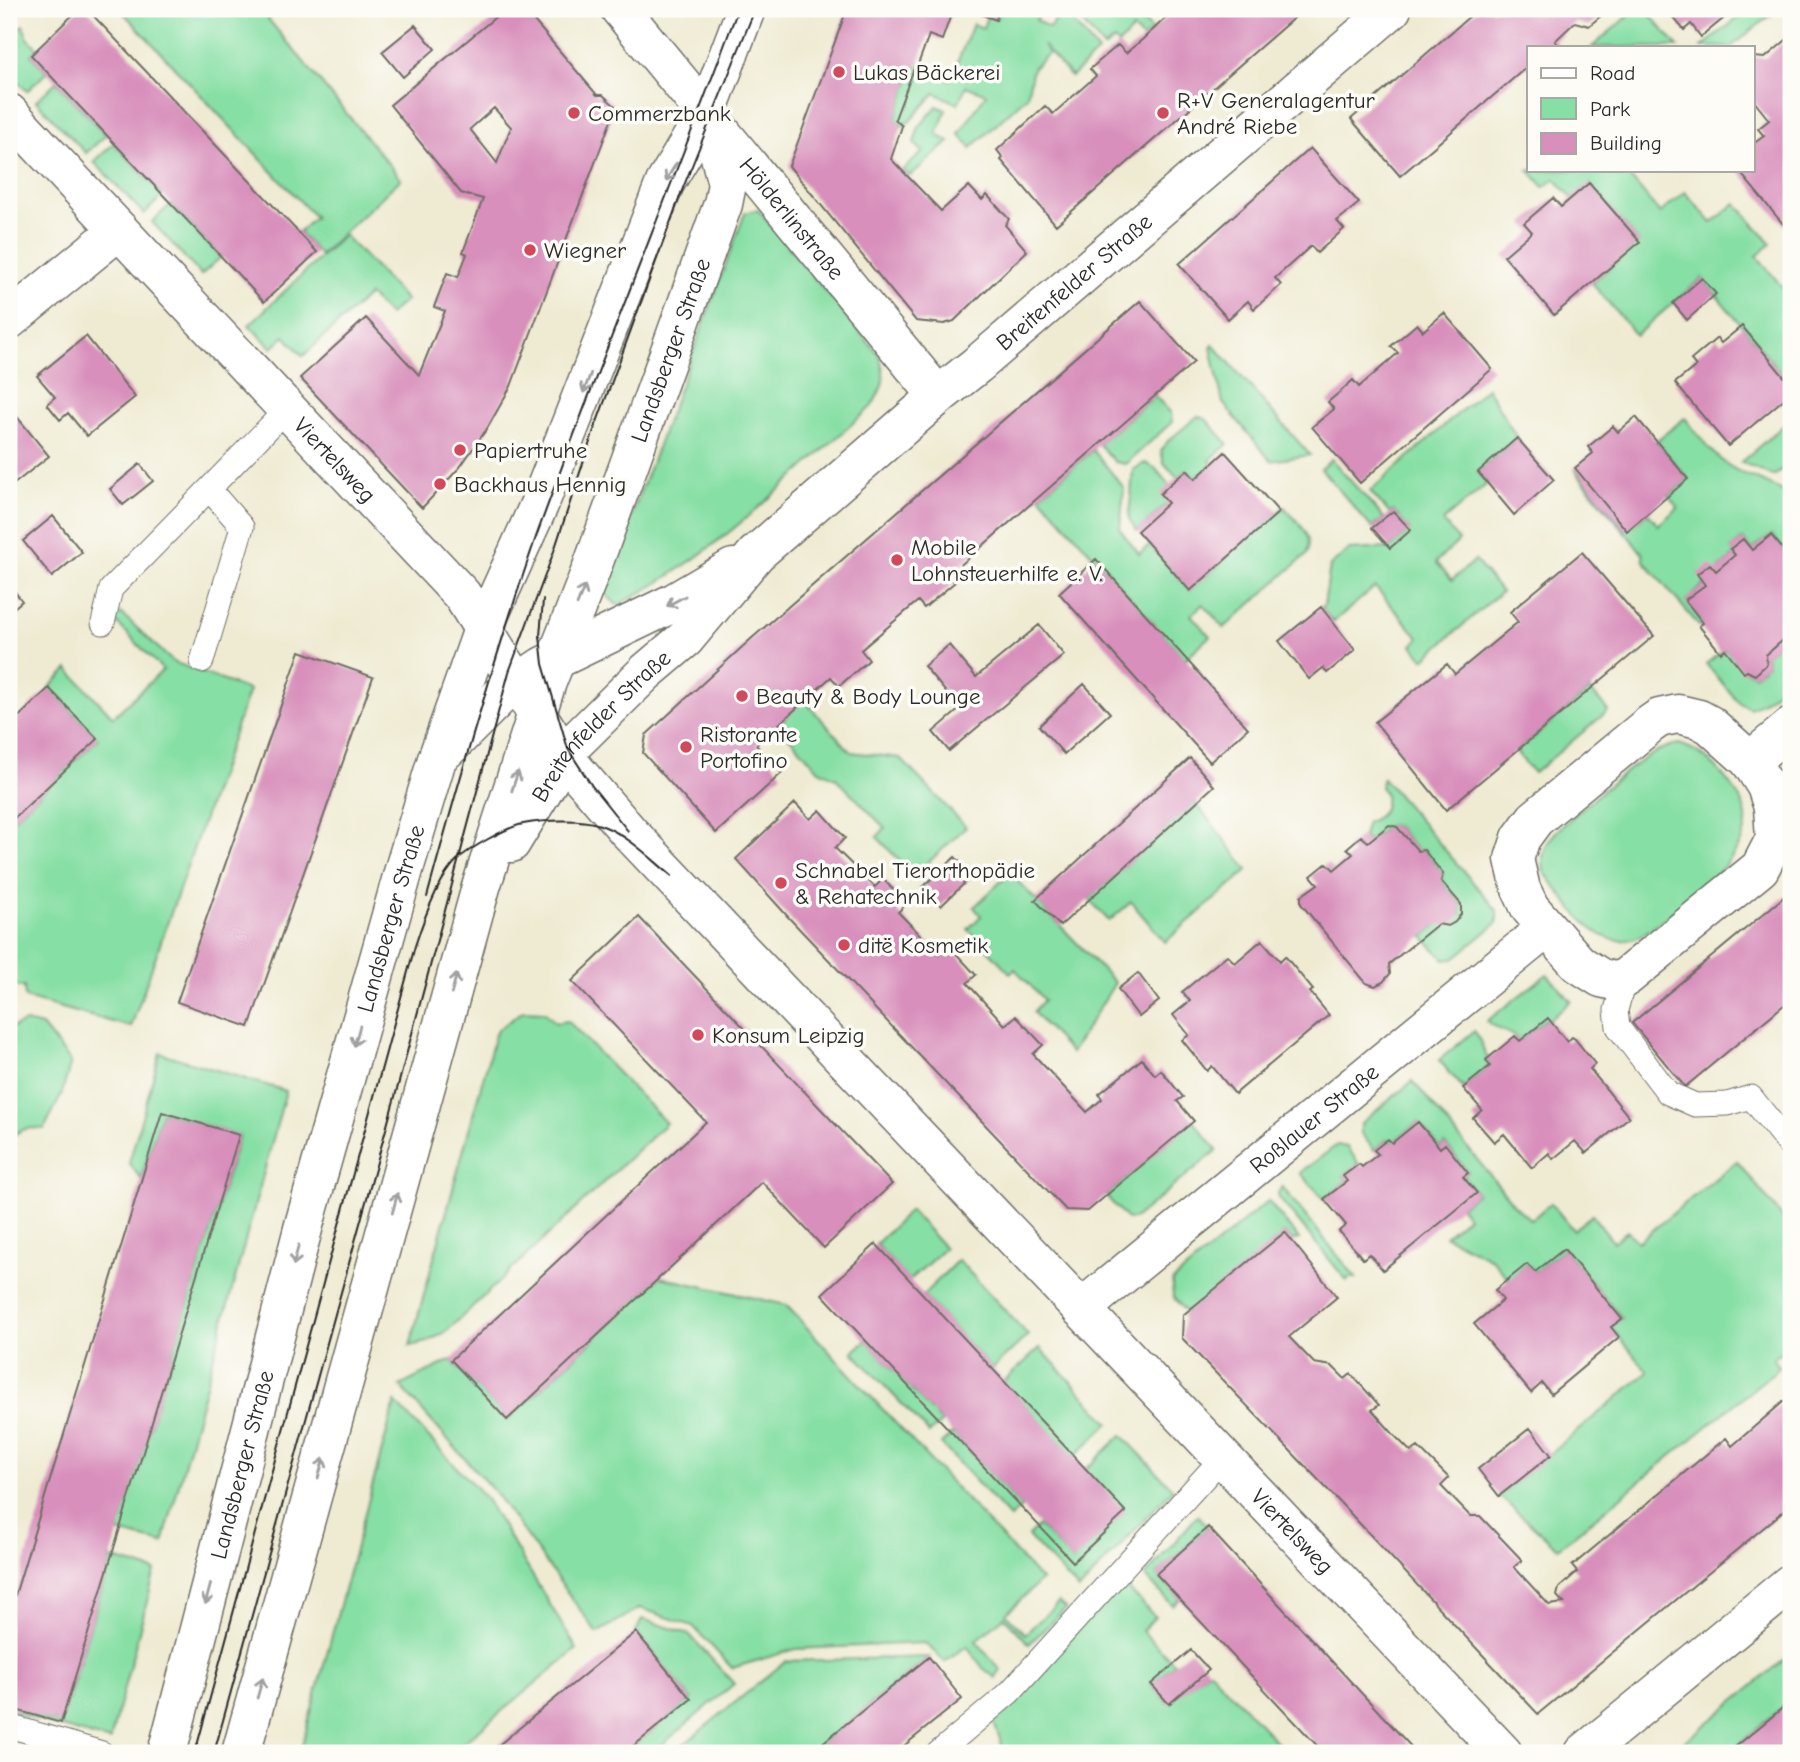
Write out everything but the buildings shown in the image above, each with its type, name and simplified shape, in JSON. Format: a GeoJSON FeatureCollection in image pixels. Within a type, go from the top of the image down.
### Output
{"type":"FeatureCollection","features":[{"type":"Feature","properties":{"kind":"main road","name":"Hölderlinstraße"},"geometry":{"type":"LineString","coordinates":[[620,9],[938,396]]}},
{"type":"Feature","properties":{"kind":"main road","name":"Landsberger Straße"},"geometry":{"type":"LineString","coordinates":[[167,1753],[304,1225],[437,759],[483,629],[539,505],[665,183],[706,114],[746,9]]}},
{"type":"Feature","properties":{"kind":"main road","name":"Breitenfelder Straße"},"geometry":{"type":"LineString","coordinates":[[473,917],[521,824],[568,749],[646,672],[685,639],[757,554],[1392,9]]}},
{"type":"Feature","properties":{"kind":"main road","name":"Viertelsweg"},"geometry":{"type":"LineString","coordinates":[[9,113],[457,589],[564,757],[628,831],[1503,1753]]}},
{"type":"Feature","properties":{"kind":"main road","name":"Landsberger Straße"},"geometry":{"type":"LineString","coordinates":[[241,1753],[473,917],[526,699],[556,658],[591,570],[723,204],[727,184],[713,127],[706,114]]}},
{"type":"Feature","properties":{"kind":"main road"},"geometry":{"type":"LineString","coordinates":[[9,320],[119,230]]}},
{"type":"Feature","properties":{"kind":"main road","name":"Breitenfelder Straße"},"geometry":{"type":"LineString","coordinates":[[556,658],[675,602],[757,554]]}},
{"type":"Feature","properties":{"kind":"main road"},"geometry":{"type":"LineString","coordinates":[[437,759],[480,715],[526,699]]}},
{"type":"Feature","properties":{"kind":"main road"},"geometry":{"type":"LineString","coordinates":[[1678,714],[1710,725],[1749,761],[1766,786],[1773,807],[1775,839],[1760,868],[1625,978],[1614,981],[1601,978],[1579,964],[1530,908],[1516,874],[1514,859],[1521,838],[1535,819],[1659,718],[1678,714]]}},
{"type":"Feature","properties":{"kind":"main road"},"geometry":{"type":"LineString","coordinates":[[1749,761],[1791,727]]}},
{"type":"Feature","properties":{"kind":"main road","name":"Roßlauer Straße"},"geometry":{"type":"LineString","coordinates":[[1082,1309],[1546,928]]}},
{"type":"Feature","properties":{"kind":"main road"},"geometry":{"type":"LineString","coordinates":[[1584,1753],[1791,1583]]}},
{"type":"Feature","properties":{"kind":"lane"},"geometry":{"type":"LineString","coordinates":[[103,623],[111,589],[287,409]]}},
{"type":"Feature","properties":{"kind":"lane"},"geometry":{"type":"LineString","coordinates":[[202,661],[242,527],[209,489]]}},
{"type":"Feature","properties":{"kind":"lane"},"geometry":{"type":"LineString","coordinates":[[1625,978],[1616,1010],[1618,1027],[1668,1093],[1695,1105],[1727,1104],[1751,1097],[1791,1147]]}},
{"type":"Feature","properties":{"kind":"lane"},"geometry":{"type":"LineString","coordinates":[[938,1753],[1009,1693],[1224,1456]]}},
{"type":"Feature","properties":{"kind":"lane"},"geometry":{"type":"LineString","coordinates":[[9,1726],[102,1753]]}},
{"type":"Feature","properties":{"kind":"green space"},"geometry":{"type":"Polygon","coordinates":[[[120,9],[278,9],[268,19],[401,179],[320,255],[299,232],[315,217],[120,9]]]}},
{"type":"Feature","properties":{"kind":"green space"},"geometry":{"type":"Polygon","coordinates":[[[999,9],[1044,9],[1036,20],[1049,28],[1063,9],[1098,52],[1071,77],[1043,45],[1049,53],[1033,68],[1027,96],[971,148],[959,134],[986,94],[966,86],[958,104],[935,93],[910,121],[902,126],[895,119],[915,66],[950,80],[973,24],[983,28],[987,16],[996,19],[999,9]]]}},
{"type":"Feature","properties":{"kind":"green space"},"geometry":{"type":"Polygon","coordinates":[[[1071,9],[1134,9],[1152,30],[1143,39],[1133,29],[1118,45],[1114,40],[1104,48],[1071,9]]]}},
{"type":"Feature","properties":{"kind":"green space"},"geometry":{"type":"Polygon","coordinates":[[[1636,9],[1645,9],[1677,46],[1593,46],[1636,9]]]}},
{"type":"Feature","properties":{"kind":"green space"},"geometry":{"type":"Polygon","coordinates":[[[1749,9],[1778,9],[1732,46],[1703,46],[1749,9]]]}},
{"type":"Feature","properties":{"kind":"green space"},"geometry":{"type":"Polygon","coordinates":[[[23,25],[27,37],[37,48],[31,55],[47,72],[27,91],[9,72],[9,38],[23,25]]]}},
{"type":"Feature","properties":{"kind":"green space"},"geometry":{"type":"Polygon","coordinates":[[[56,82],[106,135],[86,153],[36,101],[56,82]]]}},
{"type":"Feature","properties":{"kind":"green space"},"geometry":{"type":"Polygon","coordinates":[[[937,106],[946,110],[937,134],[949,142],[910,176],[903,170],[923,152],[914,143],[919,127],[937,106]]]}},
{"type":"Feature","properties":{"kind":"green space"},"geometry":{"type":"Polygon","coordinates":[[[114,143],[163,195],[144,214],[94,162],[114,143]]]}},
{"type":"Feature","properties":{"kind":"green space"},"geometry":{"type":"Polygon","coordinates":[[[1531,172],[1626,172],[1660,213],[1685,192],[1712,223],[1736,203],[1771,244],[1757,256],[1791,298],[1791,327],[1782,334],[1791,346],[1791,385],[1702,278],[1636,335],[1592,283],[1639,242],[1590,184],[1572,198],[1555,179],[1544,187],[1531,172]]]}},
{"type":"Feature","properties":{"kind":"green space"},"geometry":{"type":"Polygon","coordinates":[[[171,204],[221,257],[201,275],[152,222],[171,204]]]}},
{"type":"Feature","properties":{"kind":"green space"},"geometry":{"type":"Polygon","coordinates":[[[758,210],[879,355],[883,376],[879,393],[871,407],[750,515],[686,564],[617,605],[603,592],[745,213],[758,210]]]}},
{"type":"Feature","properties":{"kind":"green space"},"geometry":{"type":"Polygon","coordinates":[[[344,235],[406,300],[389,315],[369,295],[303,356],[285,336],[272,348],[249,325],[344,235]]]}},
{"type":"Feature","properties":{"kind":"green space"},"geometry":{"type":"Polygon","coordinates":[[[1213,344],[1310,455],[1271,461],[1223,403],[1211,347],[1213,344]]]}},
{"type":"Feature","properties":{"kind":"green space"},"geometry":{"type":"Polygon","coordinates":[[[1487,388],[1517,438],[1478,472],[1487,484],[1443,521],[1459,541],[1436,562],[1452,580],[1475,560],[1501,592],[1424,659],[1412,645],[1419,638],[1375,587],[1333,622],[1321,607],[1324,605],[1330,566],[1349,550],[1390,548],[1410,530],[1393,511],[1390,514],[1370,491],[1487,388]]]}},
{"type":"Feature","properties":{"kind":"green space"},"geometry":{"type":"Polygon","coordinates":[[[1155,396],[1171,413],[1172,422],[1125,464],[1115,462],[1099,444],[1155,396]]]}},
{"type":"Feature","properties":{"kind":"green space"},"geometry":{"type":"Polygon","coordinates":[[[1198,416],[1206,419],[1228,444],[1210,460],[1212,464],[1195,479],[1187,470],[1178,478],[1164,463],[1161,451],[1168,441],[1198,416]]]}},
{"type":"Feature","properties":{"kind":"green space"},"geometry":{"type":"Polygon","coordinates":[[[1685,418],[1724,462],[1791,497],[1791,551],[1787,554],[1772,535],[1752,550],[1743,539],[1731,549],[1735,555],[1686,601],[1703,623],[1699,626],[1644,561],[1643,554],[1575,468],[1626,530],[1648,513],[1658,525],[1678,508],[1669,496],[1688,479],[1656,441],[1685,418]]]}},
{"type":"Feature","properties":{"kind":"green space"},"geometry":{"type":"Polygon","coordinates":[[[1791,419],[1791,462],[1774,476],[1741,462],[1791,419]]]}},
{"type":"Feature","properties":{"kind":"green space"},"geometry":{"type":"Polygon","coordinates":[[[1093,450],[1124,488],[1120,529],[1139,554],[1150,545],[1190,590],[1284,507],[1306,534],[1309,547],[1307,554],[1224,628],[1203,604],[1191,615],[1210,636],[1185,659],[1040,496],[1093,450]]]}},
{"type":"Feature","properties":{"kind":"green space"},"geometry":{"type":"Polygon","coordinates":[[[1331,459],[1384,518],[1372,528],[1321,469],[1331,459]]]}},
{"type":"Feature","properties":{"kind":"green space"},"geometry":{"type":"Polygon","coordinates":[[[1145,463],[1155,468],[1169,485],[1168,503],[1137,531],[1129,519],[1133,470],[1145,463]]]}},
{"type":"Feature","properties":{"kind":"green space"},"geometry":{"type":"Polygon","coordinates":[[[121,613],[173,662],[249,690],[131,1027],[25,998],[24,987],[9,986],[9,823],[98,739],[49,688],[68,669],[113,717],[163,670],[113,619],[121,613]]]}},
{"type":"Feature","properties":{"kind":"green space"},"geometry":{"type":"Polygon","coordinates":[[[1780,642],[1791,656],[1791,679],[1763,702],[1750,708],[1739,703],[1706,664],[1725,649],[1747,671],[1755,675],[1767,664],[1766,655],[1780,642]]]}},
{"type":"Feature","properties":{"kind":"green space"},"geometry":{"type":"Polygon","coordinates":[[[1590,690],[1608,711],[1534,773],[1516,752],[1590,690]]]}},
{"type":"Feature","properties":{"kind":"green space"},"geometry":{"type":"Polygon","coordinates":[[[804,700],[851,752],[900,758],[966,827],[914,876],[877,837],[885,828],[836,778],[819,770],[778,725],[804,700]]]}},
{"type":"Feature","properties":{"kind":"green space"},"geometry":{"type":"Polygon","coordinates":[[[1679,744],[1707,759],[1734,790],[1746,816],[1744,833],[1737,850],[1724,867],[1691,898],[1644,934],[1628,940],[1613,940],[1586,924],[1564,898],[1544,872],[1544,852],[1557,831],[1618,778],[1650,755],[1679,744]]]}},
{"type":"Feature","properties":{"kind":"green space"},"geometry":{"type":"Polygon","coordinates":[[[1383,778],[1497,910],[1497,923],[1454,958],[1445,960],[1423,937],[1438,924],[1461,914],[1461,904],[1441,881],[1443,874],[1424,850],[1418,851],[1397,827],[1389,825],[1368,842],[1363,836],[1367,822],[1380,815],[1384,808],[1385,793],[1380,787],[1383,778]]]}},
{"type":"Feature","properties":{"kind":"green space"},"geometry":{"type":"Polygon","coordinates":[[[1195,802],[1248,870],[1165,942],[1131,902],[1109,921],[1089,899],[1195,802]]]}},
{"type":"Feature","properties":{"kind":"green space"},"geometry":{"type":"Polygon","coordinates":[[[1010,873],[1115,983],[1071,1053],[1033,1012],[1044,1000],[1015,969],[1010,973],[968,929],[981,916],[974,907],[1010,873]]]}},
{"type":"Feature","properties":{"kind":"green space"},"geometry":{"type":"Polygon","coordinates":[[[1547,974],[1571,1001],[1549,1020],[1547,1018],[1520,1041],[1487,1021],[1547,974]]]}},
{"type":"Feature","properties":{"kind":"green space"},"geometry":{"type":"Polygon","coordinates":[[[523,1011],[544,1012],[556,1023],[568,1021],[666,1123],[447,1331],[427,1342],[410,1346],[496,1031],[523,1011]]]}},
{"type":"Feature","properties":{"kind":"green space"},"geometry":{"type":"Polygon","coordinates":[[[25,1022],[42,1026],[71,1062],[61,1096],[44,1129],[25,1129],[9,1140],[9,1029],[25,1022]]]}},
{"type":"Feature","properties":{"kind":"green space"},"geometry":{"type":"Polygon","coordinates":[[[1474,1031],[1490,1066],[1463,1088],[1439,1060],[1474,1031]]]}},
{"type":"Feature","properties":{"kind":"green space"},"geometry":{"type":"Polygon","coordinates":[[[160,1053],[286,1091],[163,1543],[118,1532],[239,1136],[162,1112],[141,1179],[129,1163],[160,1053]]]}},
{"type":"Feature","properties":{"kind":"green space"},"geometry":{"type":"Polygon","coordinates":[[[1413,1081],[1515,1206],[1531,1220],[1551,1203],[1573,1230],[1592,1215],[1613,1242],[1627,1231],[1638,1242],[1737,1161],[1791,1228],[1791,1344],[1773,1359],[1780,1367],[1558,1548],[1499,1496],[1648,1372],[1611,1327],[1622,1318],[1564,1249],[1535,1272],[1527,1264],[1509,1280],[1492,1259],[1445,1236],[1468,1217],[1460,1208],[1477,1193],[1463,1177],[1468,1172],[1445,1144],[1440,1148],[1418,1122],[1392,1143],[1388,1139],[1374,1150],[1361,1133],[1361,1123],[1413,1081]]]}},
{"type":"Feature","properties":{"kind":"green space"},"geometry":{"type":"Polygon","coordinates":[[[1193,1120],[1217,1150],[1134,1219],[1127,1219],[1106,1196],[1193,1120]]]}},
{"type":"Feature","properties":{"kind":"green space"},"geometry":{"type":"Polygon","coordinates":[[[1337,1145],[1347,1147],[1359,1164],[1344,1176],[1347,1181],[1324,1199],[1300,1173],[1337,1145]]]}},
{"type":"Feature","properties":{"kind":"green space"},"geometry":{"type":"Polygon","coordinates":[[[1282,1187],[1356,1278],[1348,1278],[1347,1281],[1279,1198],[1278,1193],[1282,1187]]]}},
{"type":"Feature","properties":{"kind":"green space"},"geometry":{"type":"Polygon","coordinates":[[[1268,1201],[1299,1239],[1292,1241],[1285,1233],[1187,1313],[1173,1297],[1172,1281],[1268,1201]]]}},
{"type":"Feature","properties":{"kind":"green space"},"geometry":{"type":"Polygon","coordinates":[[[910,1210],[945,1248],[909,1281],[876,1244],[910,1210]]]}},
{"type":"Feature","properties":{"kind":"green space"},"geometry":{"type":"Polygon","coordinates":[[[958,1260],[1028,1335],[992,1369],[923,1295],[958,1260]]]}},
{"type":"Feature","properties":{"kind":"green space"},"geometry":{"type":"Polygon","coordinates":[[[660,1277],[786,1305],[1041,1580],[1006,1614],[1025,1634],[1059,1602],[1066,1608],[1029,1644],[1004,1617],[976,1641],[1001,1670],[996,1678],[983,1668],[967,1646],[945,1662],[925,1643],[796,1649],[732,1668],[693,1626],[640,1608],[597,1633],[492,1489],[400,1386],[451,1360],[508,1420],[660,1277]]]}},
{"type":"Feature","properties":{"kind":"green space"},"geometry":{"type":"Polygon","coordinates":[[[866,1340],[942,1422],[929,1433],[853,1352],[866,1340]]]}},
{"type":"Feature","properties":{"kind":"green space"},"geometry":{"type":"Polygon","coordinates":[[[1040,1348],[1109,1423],[1074,1457],[1003,1382],[1040,1348]]]}},
{"type":"Feature","properties":{"kind":"green space"},"geometry":{"type":"Polygon","coordinates":[[[395,1402],[484,1496],[577,1649],[451,1753],[300,1753],[395,1402]]]}},
{"type":"Feature","properties":{"kind":"green space"},"geometry":{"type":"Polygon","coordinates":[[[953,1433],[1022,1507],[1010,1518],[941,1444],[953,1433]]]}},
{"type":"Feature","properties":{"kind":"green space"},"geometry":{"type":"Polygon","coordinates":[[[1122,1435],[1173,1489],[1079,1590],[1028,1536],[1039,1526],[1073,1561],[1085,1470],[1122,1435]]]}},
{"type":"Feature","properties":{"kind":"green space"},"geometry":{"type":"Polygon","coordinates":[[[1198,1515],[1208,1527],[1157,1574],[1180,1599],[1173,1606],[1145,1576],[1198,1515]]]}},
{"type":"Feature","properties":{"kind":"green space"},"geometry":{"type":"Polygon","coordinates":[[[111,1558],[155,1571],[110,1741],[9,1712],[9,1708],[61,1723],[111,1558]]]}},
{"type":"Feature","properties":{"kind":"green space"},"geometry":{"type":"Polygon","coordinates":[[[1122,1582],[1155,1617],[1142,1631],[1175,1664],[1151,1684],[1168,1703],[1209,1670],[1287,1753],[1005,1753],[993,1720],[1122,1582]]]}},
{"type":"Feature","properties":{"kind":"green space"},"geometry":{"type":"Polygon","coordinates":[[[642,1619],[689,1634],[734,1684],[652,1753],[625,1753],[691,1699],[636,1632],[642,1619]]]}},
{"type":"Feature","properties":{"kind":"green space"},"geometry":{"type":"Polygon","coordinates":[[[1791,1654],[1791,1711],[1785,1705],[1728,1753],[1671,1753],[1791,1654]]]}},
{"type":"Feature","properties":{"kind":"green space"},"geometry":{"type":"Polygon","coordinates":[[[929,1657],[810,1753],[673,1753],[786,1661],[929,1657]]]}},
{"type":"Feature","properties":{"kind":"tram line"},"geometry":{"type":"LineString","coordinates":[[427,897],[478,716],[536,537],[738,9]]}},
{"type":"Feature","properties":{"kind":"tram line"},"geometry":{"type":"LineString","coordinates":[[214,1753],[509,672],[683,188],[755,9]]}},
{"type":"Feature","properties":{"kind":"tram line"},"geometry":{"type":"LineString","coordinates":[[543,600],[540,636],[543,664],[568,749],[592,786],[628,831]]}},
{"type":"Feature","properties":{"kind":"tram line"},"geometry":{"type":"LineString","coordinates":[[195,1753],[415,946],[437,889],[457,860],[479,844],[516,826],[552,821],[595,823],[613,830],[672,876]]}},
{"type":"Feature","properties":{"kind":"place","name":"Lukas Bäckerei"},"geometry":{"type":"Point","coordinates":[839,72]}},
{"type":"Feature","properties":{"kind":"place","name":"Commerzbank"},"geometry":{"type":"Point","coordinates":[574,113]}},
{"type":"Feature","properties":{"kind":"place","name":"R+V Generalagentur André Riebe"},"geometry":{"type":"Point","coordinates":[1163,113]}},
{"type":"Feature","properties":{"kind":"place","name":"Wiegner"},"geometry":{"type":"Point","coordinates":[530,250]}},
{"type":"Feature","properties":{"kind":"place","name":"Papiertruhe"},"geometry":{"type":"Point","coordinates":[460,450]}},
{"type":"Feature","properties":{"kind":"place","name":"Backhaus Hennig"},"geometry":{"type":"Point","coordinates":[440,484]}},
{"type":"Feature","properties":{"kind":"place","name":"Mobile Lohnsteuerhilfe e. V."},"geometry":{"type":"Point","coordinates":[897,560]}},
{"type":"Feature","properties":{"kind":"place","name":"Beauty & Body Lounge"},"geometry":{"type":"Point","coordinates":[742,696]}},
{"type":"Feature","properties":{"kind":"place","name":"Ristorante Portofino"},"geometry":{"type":"Point","coordinates":[686,747]}},
{"type":"Feature","properties":{"kind":"place","name":"Schnabel Tierorthopädie & Rehatechnik"},"geometry":{"type":"Point","coordinates":[781,883]}},
{"type":"Feature","properties":{"kind":"place","name":"ditë Kosmetik"},"geometry":{"type":"Point","coordinates":[844,945]}},
{"type":"Feature","properties":{"kind":"place","name":"Konsum Leipzig"},"geometry":{"type":"Point","coordinates":[698,1035]}}]}
